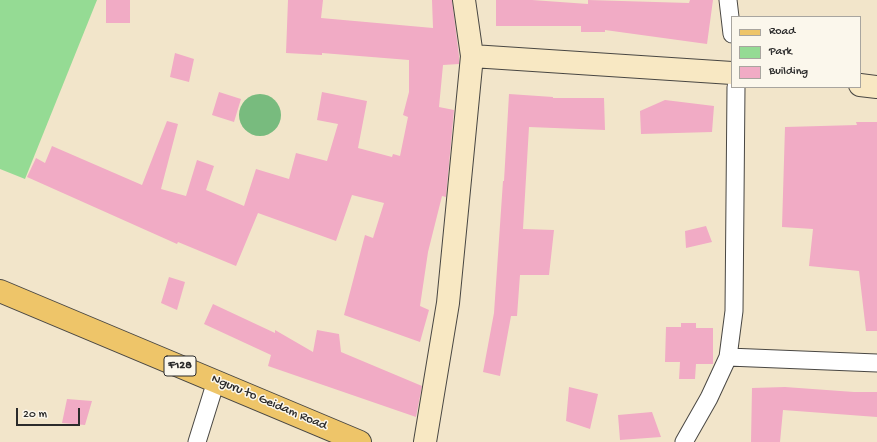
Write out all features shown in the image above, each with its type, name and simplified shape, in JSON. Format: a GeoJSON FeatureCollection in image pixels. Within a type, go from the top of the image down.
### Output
{"type":"FeatureCollection","features":[{"type":"Feature","properties":{"kind":"main road","name":"Nguru to Geidam Road"},"geometry":{"type":"LineString","coordinates":[[0,291],[216,381],[352,440]]}},
{"type":"Feature","properties":{"kind":"street"},"geometry":{"type":"LineString","coordinates":[[425,442],[448,303],[472,56],[464,0]]}},
{"type":"Feature","properties":{"kind":"street"},"geometry":{"type":"LineString","coordinates":[[728,0],[731,26]]}},
{"type":"Feature","properties":{"kind":"street"},"geometry":{"type":"LineString","coordinates":[[472,56],[731,73]]}},
{"type":"Feature","properties":{"kind":"street"},"geometry":{"type":"LineString","coordinates":[[861,85],[877,86]]}},
{"type":"Feature","properties":{"kind":"street"},"geometry":{"type":"LineString","coordinates":[[684,442],[709,398],[728,357],[734,311],[736,88]]}},
{"type":"Feature","properties":{"kind":"street"},"geometry":{"type":"LineString","coordinates":[[728,357],[877,363]]}},
{"type":"Feature","properties":{"kind":"street"},"geometry":{"type":"LineString","coordinates":[[197,442],[216,381]]}},
{"type":"Feature","properties":{"kind":"green space"},"geometry":{"type":"Polygon","coordinates":[[[0,0],[97,0],[25,179],[0,169],[0,0]]]}},
{"type":"Feature","properties":{"kind":"green space"},"geometry":{"type":"Polygon","coordinates":[[[256,94],[264,94],[272,97],[278,103],[281,115],[278,127],[272,133],[264,136],[256,136],[248,133],[242,127],[239,119],[239,111],[242,103],[248,97],[256,94]]]}},
{"type":"Feature","properties":{"kind":"building"},"geometry":{"type":"Polygon","coordinates":[[[106,0],[130,0],[130,23],[106,23],[106,0]]]}},
{"type":"Feature","properties":{"kind":"building"},"geometry":{"type":"Polygon","coordinates":[[[288,0],[323,0],[321,18],[433,28],[432,0],[452,0],[459,64],[443,65],[439,107],[454,110],[446,197],[442,196],[428,252],[420,306],[429,310],[420,342],[344,315],[365,235],[373,238],[384,203],[352,195],[336,241],[258,213],[236,266],[178,242],[177,244],[27,177],[36,158],[45,163],[52,146],[142,185],[167,121],[178,124],[161,189],[186,196],[197,160],[214,166],[206,190],[244,206],[256,169],[289,179],[296,153],[327,161],[338,124],[317,120],[322,92],[367,101],[358,148],[392,157],[393,154],[400,156],[408,117],[403,115],[409,92],[409,60],[322,53],[322,55],[286,53],[288,0]]]}},
{"type":"Feature","properties":{"kind":"building"},"geometry":{"type":"Polygon","coordinates":[[[496,0],[532,0],[588,4],[588,0],[689,3],[690,0],[713,0],[707,44],[605,30],[605,32],[581,32],[581,26],[496,26],[496,0]]]}},
{"type":"Feature","properties":{"kind":"building"},"geometry":{"type":"Polygon","coordinates":[[[175,53],[194,59],[189,82],[170,77],[175,53]]]}},
{"type":"Feature","properties":{"kind":"building"},"geometry":{"type":"Polygon","coordinates":[[[219,92],[241,99],[234,122],[212,115],[219,92]]]}},
{"type":"Feature","properties":{"kind":"building"},"geometry":{"type":"Polygon","coordinates":[[[509,94],[553,98],[604,98],[605,130],[529,127],[523,229],[554,230],[549,275],[520,275],[517,316],[511,316],[500,376],[483,372],[494,313],[509,94]]]}},
{"type":"Feature","properties":{"kind":"building"},"geometry":{"type":"Polygon","coordinates":[[[665,100],[714,106],[712,132],[641,134],[640,111],[665,100]]]}},
{"type":"Feature","properties":{"kind":"building"},"geometry":{"type":"Polygon","coordinates":[[[856,122],[877,122],[877,331],[866,331],[859,271],[809,266],[813,229],[782,227],[785,127],[857,125],[856,122]]]}},
{"type":"Feature","properties":{"kind":"building"},"geometry":{"type":"Polygon","coordinates":[[[706,226],[712,242],[686,248],[685,231],[706,226]]]}},
{"type":"Feature","properties":{"kind":"building"},"geometry":{"type":"Polygon","coordinates":[[[169,277],[185,282],[177,310],[161,303],[169,277]]]}},
{"type":"Feature","properties":{"kind":"building"},"geometry":{"type":"Polygon","coordinates":[[[213,304],[275,333],[275,330],[313,352],[317,330],[339,334],[341,352],[422,386],[416,417],[268,366],[271,355],[204,324],[213,304]]]}},
{"type":"Feature","properties":{"kind":"building"},"geometry":{"type":"Polygon","coordinates":[[[681,323],[696,323],[696,328],[713,328],[713,364],[696,364],[695,379],[679,379],[680,362],[665,362],[666,327],[681,327],[681,323]]]}},
{"type":"Feature","properties":{"kind":"building"},"geometry":{"type":"Polygon","coordinates":[[[569,387],[598,394],[590,429],[566,421],[569,387]]]}},
{"type":"Feature","properties":{"kind":"building"},"geometry":{"type":"Polygon","coordinates":[[[785,387],[854,392],[877,392],[877,417],[783,410],[780,442],[751,442],[752,388],[785,387]]]}},
{"type":"Feature","properties":{"kind":"building"},"geometry":{"type":"Polygon","coordinates":[[[67,399],[92,401],[85,425],[62,423],[67,399]]]}},
{"type":"Feature","properties":{"kind":"building"},"geometry":{"type":"Polygon","coordinates":[[[652,412],[661,437],[620,440],[618,415],[652,412]]]}}]}
